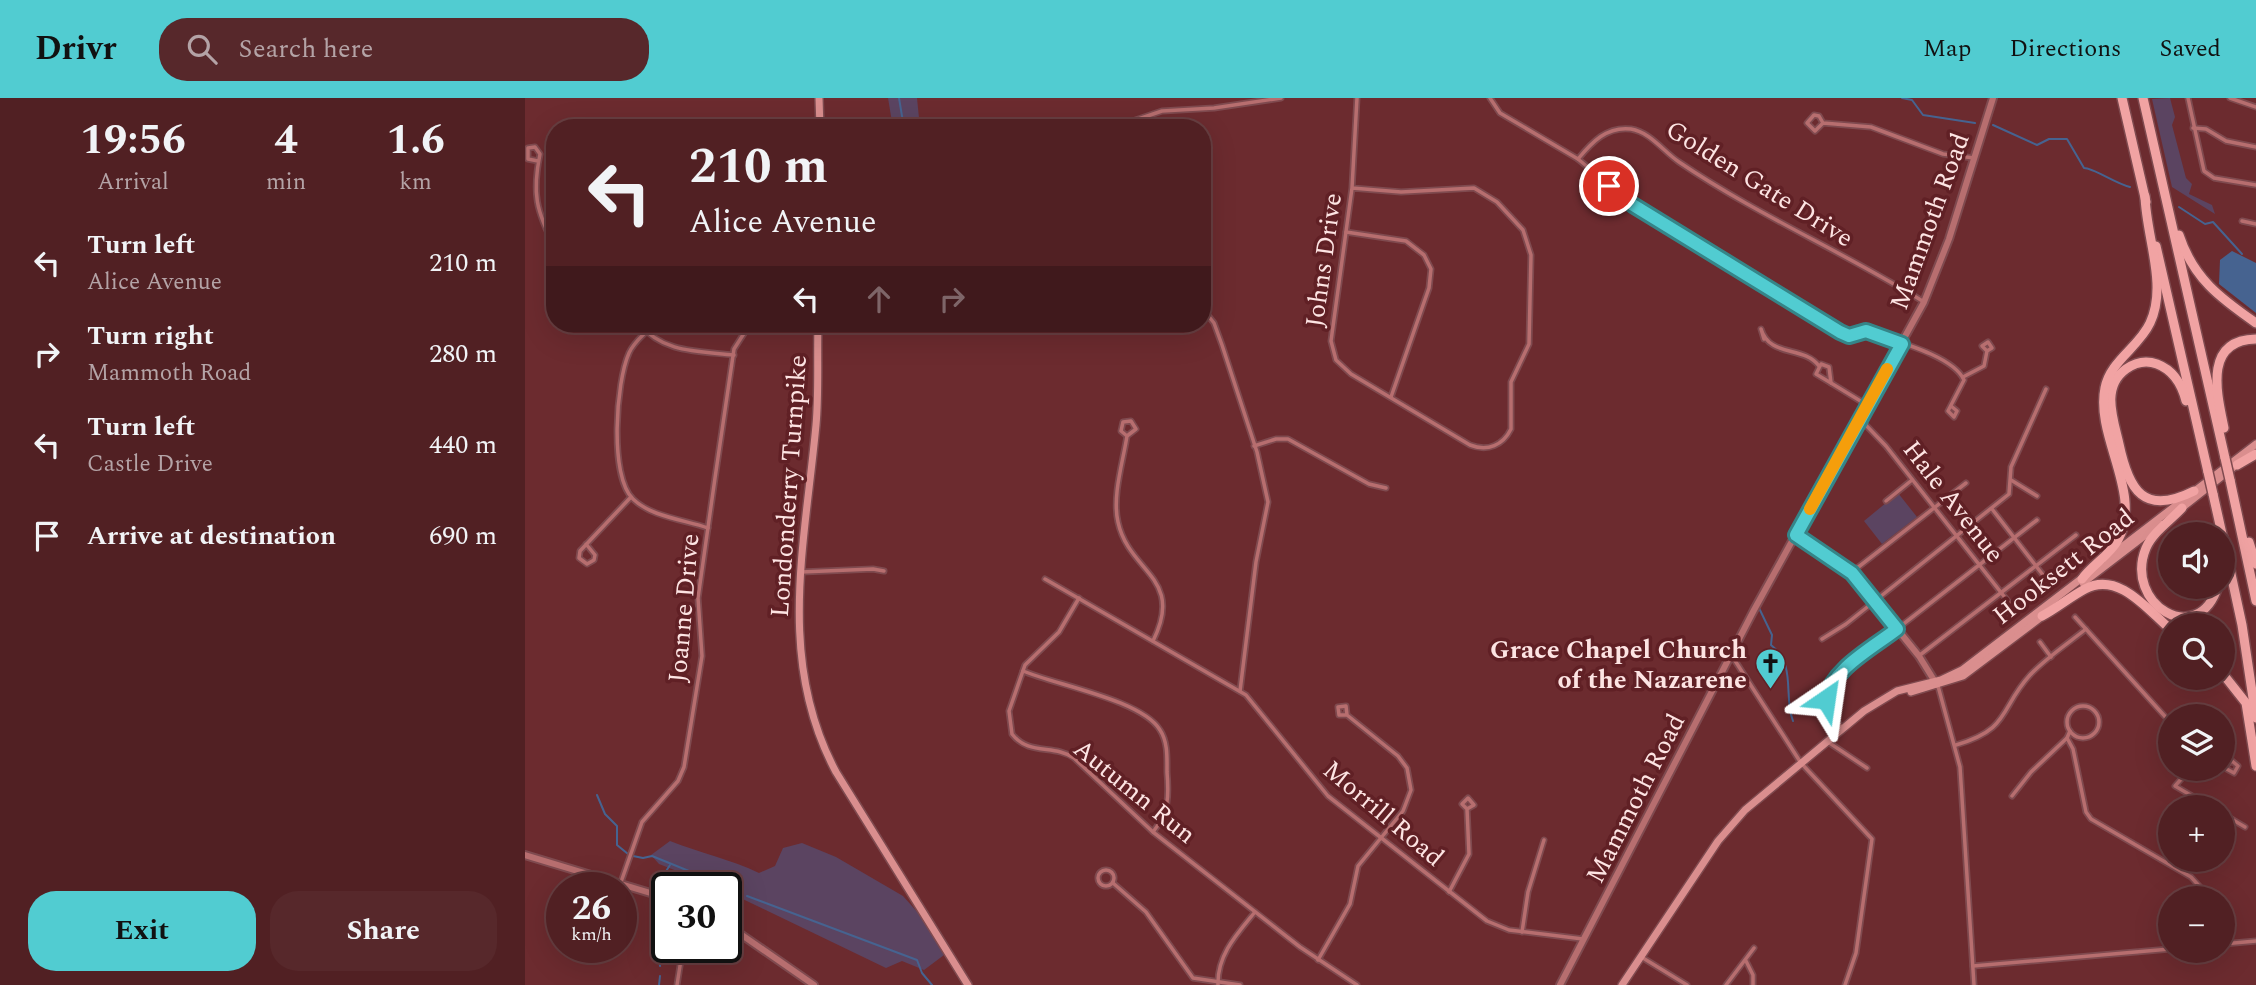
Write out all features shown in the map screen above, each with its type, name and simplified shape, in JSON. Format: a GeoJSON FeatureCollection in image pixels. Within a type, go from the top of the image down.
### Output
{"type":"FeatureCollection","features":[{"type":"Feature","properties":{"kind":"highway"},"geometry":{"type":"LineString","coordinates":[[2122,98],[2219,522]]}},
{"type":"Feature","properties":{"kind":"highway"},"geometry":{"type":"LineString","coordinates":[[2143,98],[2256,601]]}},
{"type":"Feature","properties":{"kind":"highway"},"geometry":{"type":"LineString","coordinates":[[2155,151],[2179,234],[2192,267],[2216,295],[2256,323]]}},
{"type":"Feature","properties":{"kind":"highway"},"geometry":{"type":"LineString","coordinates":[[2082,579],[2115,545],[2125,519],[2103,401],[2110,374],[2144,334],[2156,306],[2157,289],[2145,197]]}},
{"type":"Feature","properties":{"kind":"highway"},"geometry":{"type":"LineString","coordinates":[[2225,458],[2216,385],[2218,366],[2232,345],[2256,339]]}},
{"type":"Feature","properties":{"kind":"highway"},"geometry":{"type":"LineString","coordinates":[[2194,491],[2172,501],[2160,502],[2143,496],[2130,483],[2110,397],[2115,379],[2122,372],[2143,361],[2156,364],[2176,378],[2184,391],[2205,458]]}},
{"type":"Feature","properties":{"kind":"highway"},"geometry":{"type":"LineString","coordinates":[[2237,465],[2256,452]]}},
{"type":"Feature","properties":{"kind":"highway"},"geometry":{"type":"LineString","coordinates":[[2230,480],[2256,564]]}},
{"type":"Feature","properties":{"kind":"highway"},"geometry":{"type":"LineString","coordinates":[[2213,494],[2215,522]]}},
{"type":"Feature","properties":{"kind":"highway"},"geometry":{"type":"LineString","coordinates":[[2167,522],[2182,508]]}},
{"type":"Feature","properties":{"kind":"highway"},"geometry":{"type":"LineString","coordinates":[[2158,531],[2145,550],[2142,574],[2147,594],[2162,611],[2186,617],[2207,607],[2211,599]]}},
{"type":"Feature","properties":{"kind":"highway"},"geometry":{"type":"LineString","coordinates":[[2042,616],[2084,590],[2105,584],[2125,590],[2158,619]]}},
{"type":"Feature","properties":{"kind":"highway"},"geometry":{"type":"LineString","coordinates":[[2235,594],[2256,718]]}},
{"type":"Feature","properties":{"kind":"highway"},"geometry":{"type":"LineString","coordinates":[[2235,686],[2246,704],[2256,766]]}},
{"type":"Feature","properties":{"kind":"main road"},"geometry":{"type":"LineString","coordinates":[[819,98],[820,119]]}},
{"type":"Feature","properties":{"kind":"main road","name":"Mammoth Road"},"geometry":{"type":"LineString","coordinates":[[1560,985],[1731,654],[1924,302],[1949,239],[1993,98]]}},
{"type":"Feature","properties":{"kind":"main road","name":"Londonderry Turnpike"},"geometry":{"type":"LineString","coordinates":[[818,333],[816,425],[799,573],[803,673],[821,742],[851,798],[968,985]]}},
{"type":"Feature","properties":{"kind":"main road","name":"Hooksett Road"},"geometry":{"type":"LineString","coordinates":[[1937,684],[1962,670],[2256,444]]}},
{"type":"Feature","properties":{"kind":"main road","name":"Hooksett Road"},"geometry":{"type":"LineString","coordinates":[[1622,985],[1643,958],[1727,828],[1842,728],[1883,700],[1968,672],[2237,465]]}},
{"type":"Feature","properties":{"kind":"main road"},"geometry":{"type":"LineString","coordinates":[[1796,535],[1852,573],[1919,656],[1937,684]]}},
{"type":"Feature","properties":{"kind":"main road"},"geometry":{"type":"LineString","coordinates":[[525,855],[585,872]]}},
{"type":"Feature","properties":{"kind":"main road"},"geometry":{"type":"LineString","coordinates":[[742,935],[814,985]]}},
{"type":"Feature","properties":{"kind":"street"},"geometry":{"type":"LineString","coordinates":[[1138,119],[1162,111],[1214,108],[1281,98]]}},
{"type":"Feature","properties":{"kind":"street","name":"Johns Drive"},"geometry":{"type":"LineString","coordinates":[[1352,188],[1378,192],[1466,187],[1481,191],[1515,221],[1530,248],[1529,344],[1511,383],[1512,425],[1508,435],[1496,445],[1478,448],[1341,366],[1332,349],[1352,188],[1357,98]]}},
{"type":"Feature","properties":{"kind":"street"},"geometry":{"type":"LineString","coordinates":[[1490,98],[1500,113],[1515,125],[1578,159],[1633,205],[1836,331],[1849,336],[1866,331],[1902,344],[1938,358],[1963,377]]}},
{"type":"Feature","properties":{"kind":"street"},"geometry":{"type":"LineString","coordinates":[[2188,98],[2202,167],[2208,175],[2256,185]]}},
{"type":"Feature","properties":{"kind":"street"},"geometry":{"type":"LineString","coordinates":[[2230,98],[2256,107]]}},
{"type":"Feature","properties":{"kind":"street"},"geometry":{"type":"LineString","coordinates":[[1823,123],[1815,131],[1807,123],[1809,118],[1817,116],[1823,123],[1871,127],[1943,154],[1974,158]]}},
{"type":"Feature","properties":{"kind":"street"},"geometry":{"type":"LineString","coordinates":[[2193,128],[2206,129],[2227,141],[2256,147]]}},
{"type":"Feature","properties":{"kind":"street","name":"Golden Gate Drive"},"geometry":{"type":"LineString","coordinates":[[1578,159],[1605,134],[1620,129],[1635,130],[1679,162],[1780,225],[1924,302]]}},
{"type":"Feature","properties":{"kind":"street"},"geometry":{"type":"LineString","coordinates":[[538,161],[528,159],[528,148],[538,149],[538,161],[535,201],[546,226]]}},
{"type":"Feature","properties":{"kind":"street"},"geometry":{"type":"LineString","coordinates":[[2242,221],[2256,223]]}},
{"type":"Feature","properties":{"kind":"street"},"geometry":{"type":"LineString","coordinates":[[1346,232],[1406,241],[1424,255],[1431,269],[1429,288],[1391,397]]}},
{"type":"Feature","properties":{"kind":"street"},"geometry":{"type":"LineString","coordinates":[[1211,319],[1254,446],[1265,483],[1268,509],[1256,559],[1240,691]]}},
{"type":"Feature","properties":{"kind":"street"},"geometry":{"type":"LineString","coordinates":[[645,333],[631,348],[625,363],[616,443],[621,481],[631,497],[648,509],[709,528]]}},
{"type":"Feature","properties":{"kind":"street"},"geometry":{"type":"LineString","coordinates":[[648,333],[668,346],[734,355]]}},
{"type":"Feature","properties":{"kind":"street","name":"Joanne Drive"},"geometry":{"type":"LineString","coordinates":[[624,872],[642,822],[678,781],[684,767],[702,656],[698,598],[734,355],[738,338],[742,333]]}},
{"type":"Feature","properties":{"kind":"street"},"geometry":{"type":"LineString","coordinates":[[1764,339],[1780,350],[1814,360],[1819,366],[1829,367],[1831,383]]}},
{"type":"Feature","properties":{"kind":"street"},"geometry":{"type":"LineString","coordinates":[[1963,377],[1982,368],[1987,351]]}},
{"type":"Feature","properties":{"kind":"street"},"geometry":{"type":"LineString","coordinates":[[1819,366],[1816,374],[1867,405]]}},
{"type":"Feature","properties":{"kind":"street"},"geometry":{"type":"LineString","coordinates":[[1951,406],[1962,389],[1963,377]]}},
{"type":"Feature","properties":{"kind":"street"},"geometry":{"type":"LineString","coordinates":[[1822,639],[2009,494],[2011,467],[2046,389]]}},
{"type":"Feature","properties":{"kind":"street","name":"Hale Avenue"},"geometry":{"type":"LineString","coordinates":[[1860,419],[1934,507],[2014,610]]}},
{"type":"Feature","properties":{"kind":"street"},"geometry":{"type":"LineString","coordinates":[[1126,436],[1135,432],[1131,421],[1123,422],[1120,426],[1126,436],[1117,515],[1124,537],[1161,590],[1164,613],[1153,640]]}},
{"type":"Feature","properties":{"kind":"street"},"geometry":{"type":"LineString","coordinates":[[1254,446],[1276,439],[1288,439],[1365,482],[1387,488]]}},
{"type":"Feature","properties":{"kind":"street"},"geometry":{"type":"LineString","coordinates":[[1886,501],[1912,480]]}},
{"type":"Feature","properties":{"kind":"street"},"geometry":{"type":"LineString","coordinates":[[2011,480],[2037,496]]}},
{"type":"Feature","properties":{"kind":"street"},"geometry":{"type":"LineString","coordinates":[[1852,573],[1966,483]]}},
{"type":"Feature","properties":{"kind":"street"},"geometry":{"type":"LineString","coordinates":[[586,544],[595,555],[592,562],[587,564],[582,563],[578,556],[586,544],[631,497]]}},
{"type":"Feature","properties":{"kind":"street"},"geometry":{"type":"LineString","coordinates":[[1992,509],[2043,575]]}},
{"type":"Feature","properties":{"kind":"street"},"geometry":{"type":"LineString","coordinates":[[1842,728],[1825,708],[1828,690],[1838,675],[2037,520]]}},
{"type":"Feature","properties":{"kind":"street"},"geometry":{"type":"LineString","coordinates":[[1919,656],[2076,535]]}},
{"type":"Feature","properties":{"kind":"street"},"geometry":{"type":"LineString","coordinates":[[799,573],[873,569],[884,571]]}},
{"type":"Feature","properties":{"kind":"street","name":"Morrill Road"},"geometry":{"type":"LineString","coordinates":[[1045,579],[1240,691],[1256,705],[1317,785],[1487,921],[1522,932],[1583,939]]}},
{"type":"Feature","properties":{"kind":"street","name":"Autumn Run"},"geometry":{"type":"LineString","coordinates":[[1079,598],[1059,632],[1030,658],[1023,671],[1009,719],[1017,740],[1029,748],[1068,754],[1153,832],[1318,960],[1357,985]]}},
{"type":"Feature","properties":{"kind":"street"},"geometry":{"type":"LineString","coordinates":[[2075,617],[2158,709]]}},
{"type":"Feature","properties":{"kind":"street"},"geometry":{"type":"LineString","coordinates":[[1956,745],[1980,736],[1999,723],[2028,677],[2086,629]]}},
{"type":"Feature","properties":{"kind":"street"},"geometry":{"type":"LineString","coordinates":[[2040,642],[2051,657]]}},
{"type":"Feature","properties":{"kind":"street"},"geometry":{"type":"LineString","coordinates":[[1731,654],[1801,763],[1872,839],[1856,953],[1845,985]]}},
{"type":"Feature","properties":{"kind":"street"},"geometry":{"type":"LineString","coordinates":[[1023,671],[1121,705],[1155,723],[1165,743],[1168,793],[1164,816],[1153,832]]}},
{"type":"Feature","properties":{"kind":"street"},"geometry":{"type":"LineString","coordinates":[[1937,684],[1956,745],[1962,784],[1974,985]]}},
{"type":"Feature","properties":{"kind":"street"},"geometry":{"type":"LineString","coordinates":[[2012,796],[2031,772],[2067,738],[2070,731],[2068,717],[2076,707],[2090,707],[2097,713],[2100,722],[2092,735],[2083,738],[2070,731]]}},
{"type":"Feature","properties":{"kind":"street"},"geometry":{"type":"LineString","coordinates":[[1318,960],[1350,904],[1358,866],[1407,805],[1411,790],[1409,775],[1398,755],[1347,715]]}},
{"type":"Feature","properties":{"kind":"street"},"geometry":{"type":"LineString","coordinates":[[2067,738],[2073,749],[2086,811],[2091,819],[2191,877],[2199,886]]}},
{"type":"Feature","properties":{"kind":"street"},"geometry":{"type":"LineString","coordinates":[[1827,741],[1867,768]]}},
{"type":"Feature","properties":{"kind":"street"},"geometry":{"type":"LineString","coordinates":[[2179,781],[2175,786],[2190,795]]}},
{"type":"Feature","properties":{"kind":"street"},"geometry":{"type":"LineString","coordinates":[[1448,892],[1469,855],[1467,809]]}},
{"type":"Feature","properties":{"kind":"street"},"geometry":{"type":"LineString","coordinates":[[2235,821],[2245,827]]}},
{"type":"Feature","properties":{"kind":"street"},"geometry":{"type":"LineString","coordinates":[[1522,932],[1528,892],[1544,840]]}},
{"type":"Feature","properties":{"kind":"street"},"geometry":{"type":"LineString","coordinates":[[1113,883],[1102,885],[1099,874],[1106,870],[1111,872],[1113,883],[1146,912],[1193,978],[1218,984],[1240,985]]}},
{"type":"Feature","properties":{"kind":"street"},"geometry":{"type":"LineString","coordinates":[[1218,984],[1226,950],[1255,912]]}},
{"type":"Feature","properties":{"kind":"street"},"geometry":{"type":"LineString","coordinates":[[2235,943],[2256,942]]}},
{"type":"Feature","properties":{"kind":"street"},"geometry":{"type":"LineString","coordinates":[[1726,985],[1754,948]]}},
{"type":"Feature","properties":{"kind":"street"},"geometry":{"type":"LineString","coordinates":[[1973,966],[2158,950]]}},
{"type":"Feature","properties":{"kind":"street"},"geometry":{"type":"LineString","coordinates":[[1643,958],[1687,985]]}},
{"type":"Feature","properties":{"kind":"street"},"geometry":{"type":"LineString","coordinates":[[1746,961],[1753,975],[1753,985]]}},
{"type":"Feature","properties":{"kind":"street"},"geometry":{"type":"LineString","coordinates":[[677,985],[680,963]]}},
{"type":"Feature","properties":{"kind":"shaded area"},"geometry":{"type":"Polygon","coordinates":[[[888,98],[917,98],[919,119],[892,119],[888,98]]]}},
{"type":"Feature","properties":{"kind":"shaded area"},"geometry":{"type":"Polygon","coordinates":[[[2170,98],[2175,117],[2172,125],[2186,178],[2192,184],[2189,194],[2212,205],[2215,214],[2172,187],[2152,99],[2170,98]]]}},
{"type":"Feature","properties":{"kind":"shaded area"},"geometry":{"type":"Polygon","coordinates":[[[1898,493],[1917,517],[1882,544],[1864,521],[1898,493]]]}},
{"type":"Feature","properties":{"kind":"shaded area"},"geometry":{"type":"Polygon","coordinates":[[[670,841],[759,873],[775,866],[783,848],[802,843],[836,857],[903,896],[920,915],[944,955],[924,970],[902,961],[886,968],[742,899],[742,872],[680,872],[659,864],[651,855],[670,841]]]}},
{"type":"Feature","properties":{"kind":"water"},"geometry":{"type":"Polygon","coordinates":[[[2232,251],[2256,263],[2256,313],[2219,284],[2220,260],[2232,251]]]}},
{"type":"Feature","properties":{"kind":"waterway"},"geometry":{"type":"LineString","coordinates":[[899,98],[902,119]]}},
{"type":"Feature","properties":{"kind":"waterway"},"geometry":{"type":"LineString","coordinates":[[1902,98],[1912,100],[1923,115],[1975,123]]}},
{"type":"Feature","properties":{"kind":"waterway"},"geometry":{"type":"LineString","coordinates":[[1993,125],[2037,145],[2049,139],[2067,139],[2084,168],[2130,187]]}},
{"type":"Feature","properties":{"kind":"waterway"},"geometry":{"type":"LineString","coordinates":[[2179,207],[2205,224],[2213,222],[2242,254]]}},
{"type":"Feature","properties":{"kind":"waterway"},"geometry":{"type":"LineString","coordinates":[[1759,608],[1772,635],[1771,645],[1779,653],[1787,671],[1793,721]]}},
{"type":"Feature","properties":{"kind":"waterway"},"geometry":{"type":"LineString","coordinates":[[597,795],[605,814],[617,826],[617,845],[628,854]]}},
{"type":"Feature","properties":{"kind":"waterway"},"geometry":{"type":"LineString","coordinates":[[633,856],[652,856],[743,893]]}},
{"type":"Feature","properties":{"kind":"waterway"},"geometry":{"type":"LineString","coordinates":[[666,872],[670,865]]}},
{"type":"Feature","properties":{"kind":"waterway"},"geometry":{"type":"LineString","coordinates":[[747,896],[917,960],[922,973],[932,985]]}},
{"type":"Feature","properties":{"kind":"waterway"},"geometry":{"type":"LineString","coordinates":[[659,985],[660,976]]}},
{"type":"Feature","properties":{"kind":"slow traffic"},"geometry":{"type":"LineString","coordinates":[[1810,509],[1887,369]]}},
{"type":"Feature","properties":{"kind":"place","name":"Grace Chapel Church of the Nazarene"},"geometry":{"type":"Point","coordinates":[1770,691]}},
{"type":"Feature","properties":{"kind":"route"},"geometry":{"type":"LineString","coordinates":[[1609,186],[1633,205],[1845,335],[1853,335],[1862,330],[1902,344],[1796,535],[1852,573],[1897,629],[1838,675],[1828,690],[1826,699]]}}]}
